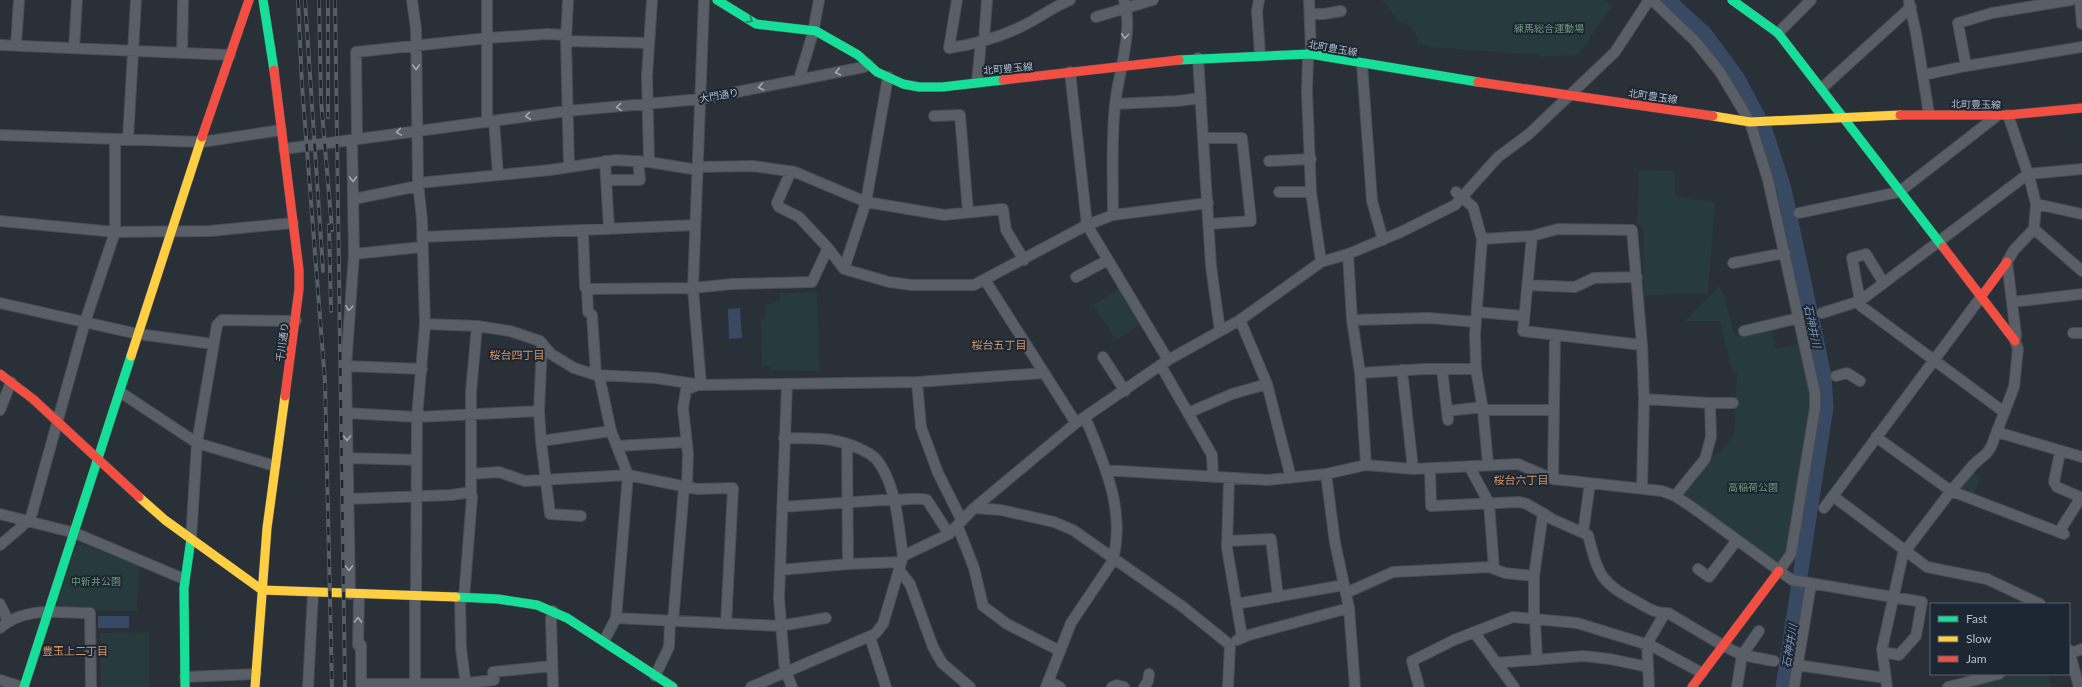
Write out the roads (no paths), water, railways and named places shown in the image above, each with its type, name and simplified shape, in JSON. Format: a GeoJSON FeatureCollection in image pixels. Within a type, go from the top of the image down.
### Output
{"type":"FeatureCollection","features":[{"type":"Feature","properties":{"kind":"street"},"geometry":{"type":"LineString","coordinates":[[16,45],[19,0]]}},
{"type":"Feature","properties":{"kind":"street"},"geometry":{"type":"LineString","coordinates":[[74,48],[77,0]]}},
{"type":"Feature","properties":{"kind":"street"},"geometry":{"type":"LineString","coordinates":[[128,139],[136,0]]}},
{"type":"Feature","properties":{"kind":"street"},"geometry":{"type":"LineString","coordinates":[[182,53],[183,0]]}},
{"type":"Feature","properties":{"kind":"street"},"geometry":{"type":"LineString","coordinates":[[0,680],[23,687],[49,613],[138,334],[249,0]]}},
{"type":"Feature","properties":{"kind":"street","name":"千川通り"},"geometry":{"type":"LineString","coordinates":[[255,687],[266,536],[296,321],[299,276],[282,130],[262,0]]}},
{"type":"Feature","properties":{"kind":"street"},"geometry":{"type":"LineString","coordinates":[[412,0],[416,29],[418,185],[422,237],[425,324],[417,417],[416,460],[418,497],[415,596],[415,686]]}},
{"type":"Feature","properties":{"kind":"street"},"geometry":{"type":"LineString","coordinates":[[487,0],[491,121],[498,175]]}},
{"type":"Feature","properties":{"kind":"street"},"geometry":{"type":"LineString","coordinates":[[568,0],[566,38],[569,167]]}},
{"type":"Feature","properties":{"kind":"street"},"geometry":{"type":"LineString","coordinates":[[649,162],[647,104],[648,43],[652,0]]}},
{"type":"Feature","properties":{"kind":"street"},"geometry":{"type":"LineString","coordinates":[[699,385],[693,288],[704,0]]}},
{"type":"Feature","properties":{"kind":"street"},"geometry":{"type":"LineString","coordinates":[[717,0],[756,24],[814,30]]}},
{"type":"Feature","properties":{"kind":"street"},"geometry":{"type":"LineString","coordinates":[[799,79],[814,30],[820,0]]}},
{"type":"Feature","properties":{"kind":"street"},"geometry":{"type":"LineString","coordinates":[[956,0],[949,48],[982,41],[1031,22],[1055,6],[1070,0]]}},
{"type":"Feature","properties":{"kind":"street"},"geometry":{"type":"LineString","coordinates":[[977,82],[987,0]]}},
{"type":"Feature","properties":{"kind":"street"},"geometry":{"type":"LineString","coordinates":[[1096,17],[1125,3],[1152,0]]}},
{"type":"Feature","properties":{"kind":"street"},"geometry":{"type":"LineString","coordinates":[[1259,0],[1257,11],[1260,55]]}},
{"type":"Feature","properties":{"kind":"street"},"geometry":{"type":"LineString","coordinates":[[1309,0],[1310,54],[1308,58],[1307,92],[1311,159],[1311,192],[1321,262]]}},
{"type":"Feature","properties":{"kind":"street"},"geometry":{"type":"LineString","coordinates":[[780,570],[848,564],[901,562],[949,534],[974,508],[1076,423],[1165,363],[1240,320],[1321,262],[1348,254],[1402,232],[1455,205],[1459,194],[1498,158],[1529,134],[1568,95],[1615,52],[1650,0],[1703,51],[1720,72],[1750,122],[1768,180],[1800,318],[1813,382],[1814,408],[1791,554],[1692,687]]}},
{"type":"Feature","properties":{"kind":"street"},"geometry":{"type":"LineString","coordinates":[[1732,0],[1778,33],[1822,88],[1842,118],[1899,192],[1981,296],[2015,341],[2018,349],[2014,387],[1997,432],[1987,453],[1974,464],[1951,490],[1905,550],[1893,596],[1882,649],[1886,683],[1797,665]]}},
{"type":"Feature","properties":{"kind":"street"},"geometry":{"type":"LineString","coordinates":[[1778,33],[1810,0]]}},
{"type":"Feature","properties":{"kind":"street"},"geometry":{"type":"LineString","coordinates":[[1966,66],[1958,23],[1992,13],[2071,0]]}},
{"type":"Feature","properties":{"kind":"street"},"geometry":{"type":"LineString","coordinates":[[2080,0],[2082,24]]}},
{"type":"Feature","properties":{"kind":"street"},"geometry":{"type":"LineString","coordinates":[[1113,215],[1115,104],[1122,65],[1125,3]]}},
{"type":"Feature","properties":{"kind":"street"},"geometry":{"type":"LineString","coordinates":[[1822,88],[1910,3]]}},
{"type":"Feature","properties":{"kind":"street"},"geometry":{"type":"LineString","coordinates":[[1910,3],[1929,114]]}},
{"type":"Feature","properties":{"kind":"street"},"geometry":{"type":"LineString","coordinates":[[1310,14],[1324,14],[1341,11]]}},
{"type":"Feature","properties":{"kind":"street","name":"北町豊玉線"},"geometry":{"type":"LineString","coordinates":[[814,30],[844,46],[877,72],[903,84],[919,87],[942,87],[1122,65],[1198,58],[1310,54],[1362,64],[1750,122],[1929,114],[2008,115],[2082,108]]}},
{"type":"Feature","properties":{"kind":"street"},"geometry":{"type":"LineString","coordinates":[[552,666],[493,672],[494,680],[465,685],[415,686],[361,684],[348,499],[346,413],[346,366],[354,254],[356,52],[488,38],[547,34],[566,38],[648,43]]}},
{"type":"Feature","properties":{"kind":"street"},"geometry":{"type":"LineString","coordinates":[[0,45],[230,55]]}},
{"type":"Feature","properties":{"kind":"street"},"geometry":{"type":"LineString","coordinates":[[1923,75],[1966,66],[2082,47]]}},
{"type":"Feature","properties":{"kind":"street"},"geometry":{"type":"LineString","coordinates":[[1198,58],[1211,266],[1220,332]]}},
{"type":"Feature","properties":{"kind":"street","name":"大門通り"},"geometry":{"type":"LineString","coordinates":[[284,148],[567,111],[701,99],[864,67],[868,64]]}},
{"type":"Feature","properties":{"kind":"street"},"geometry":{"type":"LineString","coordinates":[[1362,64],[1372,201],[1383,240]]}},
{"type":"Feature","properties":{"kind":"street"},"geometry":{"type":"LineString","coordinates":[[1070,72],[1087,225],[1165,363],[1188,413],[1212,455],[1213,477]]}},
{"type":"Feature","properties":{"kind":"street"},"geometry":{"type":"LineString","coordinates":[[844,269],[866,202],[888,77]]}},
{"type":"Feature","properties":{"kind":"street"},"geometry":{"type":"LineString","coordinates":[[1115,104],[1177,101],[1200,98]]}},
{"type":"Feature","properties":{"kind":"street"},"geometry":{"type":"LineString","coordinates":[[934,116],[960,115],[968,212]]}},
{"type":"Feature","properties":{"kind":"street"},"geometry":{"type":"LineString","coordinates":[[1799,213],[1899,192],[1998,115]]}},
{"type":"Feature","properties":{"kind":"street"},"geometry":{"type":"LineString","coordinates":[[1824,508],[2007,262],[2014,250],[2034,229],[2036,204],[2028,174],[2008,115]]}},
{"type":"Feature","properties":{"kind":"street"},"geometry":{"type":"LineString","coordinates":[[0,136],[202,142],[282,130]]}},
{"type":"Feature","properties":{"kind":"street"},"geometry":{"type":"LineString","coordinates":[[1204,138],[1242,138],[1250,221],[1209,224]]}},
{"type":"Feature","properties":{"kind":"street"},"geometry":{"type":"LineString","coordinates":[[0,544],[28,521],[31,516],[85,322],[115,232],[115,139]]}},
{"type":"Feature","properties":{"kind":"street"},"geometry":{"type":"LineString","coordinates":[[1269,161],[1311,159]]}},
{"type":"Feature","properties":{"kind":"street"},"geometry":{"type":"LineString","coordinates":[[354,199],[418,185],[569,167],[605,161],[638,161],[698,168],[753,166],[791,171],[866,202],[944,215],[1003,209],[1006,230],[1024,260]]}},
{"type":"Feature","properties":{"kind":"street"},"geometry":{"type":"LineString","coordinates":[[605,161],[609,229]]}},
{"type":"Feature","properties":{"kind":"street"},"geometry":{"type":"LineString","coordinates":[[606,180],[640,180],[638,161]]}},
{"type":"Feature","properties":{"kind":"street"},"geometry":{"type":"LineString","coordinates":[[1822,313],[1860,301],[1883,282],[2028,174],[2082,169]]}},
{"type":"Feature","properties":{"kind":"street"},"geometry":{"type":"LineString","coordinates":[[791,171],[777,203],[779,207],[798,217],[828,248],[844,269],[889,282],[912,285],[974,285],[1024,260],[1087,225],[1113,215],[1208,204]]}},
{"type":"Feature","properties":{"kind":"street"},"geometry":{"type":"LineString","coordinates":[[1279,192],[1311,192]]}},
{"type":"Feature","properties":{"kind":"street"},"geometry":{"type":"LineString","coordinates":[[1459,194],[1473,207],[1482,239],[1476,317],[1476,369],[1483,408],[1488,464]]}},
{"type":"Feature","properties":{"kind":"street"},"geometry":{"type":"LineString","coordinates":[[2036,204],[2082,214]]}},
{"type":"Feature","properties":{"kind":"street"},"geometry":{"type":"LineString","coordinates":[[0,221],[115,232],[210,231],[293,223]]}},
{"type":"Feature","properties":{"kind":"street"},"geometry":{"type":"LineString","coordinates":[[422,237],[695,226]]}},
{"type":"Feature","properties":{"kind":"street"},"geometry":{"type":"LineString","coordinates":[[2034,229],[2082,270]]}},
{"type":"Feature","properties":{"kind":"street"},"geometry":{"type":"LineString","coordinates":[[583,230],[588,312],[592,315],[597,375],[612,431],[628,475],[616,618],[604,641]]}},
{"type":"Feature","properties":{"kind":"street"},"geometry":{"type":"LineString","coordinates":[[1482,239],[1532,236],[1558,230],[1632,230],[1642,345],[1644,399],[1642,489]]}},
{"type":"Feature","properties":{"kind":"street"},"geometry":{"type":"LineString","coordinates":[[1532,236],[1523,331],[1642,345]]}},
{"type":"Feature","properties":{"kind":"street"},"geometry":{"type":"LineString","coordinates":[[354,254],[422,248]]}},
{"type":"Feature","properties":{"kind":"street"},"geometry":{"type":"LineString","coordinates":[[587,288],[693,288],[732,284],[812,282],[828,248]]}},
{"type":"Feature","properties":{"kind":"street"},"geometry":{"type":"LineString","coordinates":[[1732,263],[1785,252]]}},
{"type":"Feature","properties":{"kind":"street"},"geometry":{"type":"LineString","coordinates":[[1348,254],[1352,320],[1360,373],[1366,464]]}},
{"type":"Feature","properties":{"kind":"street"},"geometry":{"type":"LineString","coordinates":[[1883,282],[1866,254],[1852,258],[1861,306],[2004,412]]}},
{"type":"Feature","properties":{"kind":"street"},"geometry":{"type":"LineString","coordinates":[[1076,277],[1108,260]]}},
{"type":"Feature","properties":{"kind":"street"},"geometry":{"type":"LineString","coordinates":[[2007,262],[2016,334],[2015,341]]}},
{"type":"Feature","properties":{"kind":"street"},"geometry":{"type":"LineString","coordinates":[[1527,285],[1575,287],[1594,278],[1637,277]]}},
{"type":"Feature","properties":{"kind":"street"},"geometry":{"type":"LineString","coordinates":[[985,280],[1076,423]]}},
{"type":"Feature","properties":{"kind":"street"},"geometry":{"type":"LineString","coordinates":[[2012,302],[2082,294]]}},
{"type":"Feature","properties":{"kind":"street"},"geometry":{"type":"LineString","coordinates":[[0,303],[138,334],[213,344]]}},
{"type":"Feature","properties":{"kind":"street"},"geometry":{"type":"LineString","coordinates":[[1352,320],[1524,316]]}},
{"type":"Feature","properties":{"kind":"street"},"geometry":{"type":"LineString","coordinates":[[1744,331],[1800,318]]}},
{"type":"Feature","properties":{"kind":"street"},"geometry":{"type":"LineString","coordinates":[[256,674],[185,682],[184,578],[191,539],[197,443],[217,325],[222,320],[296,321]]}},
{"type":"Feature","properties":{"kind":"street"},"geometry":{"type":"LineString","coordinates":[[1240,320],[1267,384],[1291,478]]}},
{"type":"Feature","properties":{"kind":"street"},"geometry":{"type":"LineString","coordinates":[[425,324],[477,326],[510,331],[540,340],[551,354],[574,368],[597,375],[656,378],[699,385],[916,382],[1044,373]]}},
{"type":"Feature","properties":{"kind":"street"},"geometry":{"type":"LineString","coordinates":[[465,685],[461,648],[462,597],[472,504],[471,415],[477,326]]}},
{"type":"Feature","properties":{"kind":"street"},"geometry":{"type":"LineString","coordinates":[[1553,479],[1555,335]]}},
{"type":"Feature","properties":{"kind":"street"},"geometry":{"type":"LineString","coordinates":[[542,344],[539,411],[544,479],[550,514],[581,516]]}},
{"type":"Feature","properties":{"kind":"street"},"geometry":{"type":"LineString","coordinates":[[1103,357],[1125,391]]}},
{"type":"Feature","properties":{"kind":"street"},"geometry":{"type":"LineString","coordinates":[[346,366],[422,369]]}},
{"type":"Feature","properties":{"kind":"street"},"geometry":{"type":"LineString","coordinates":[[1442,369],[1447,415],[1483,408],[1554,410]]}},
{"type":"Feature","properties":{"kind":"street"},"geometry":{"type":"LineString","coordinates":[[1360,373],[1402,370],[1476,369]]}},
{"type":"Feature","properties":{"kind":"street"},"geometry":{"type":"LineString","coordinates":[[1402,370],[1413,469]]}},
{"type":"Feature","properties":{"kind":"street"},"geometry":{"type":"LineString","coordinates":[[1836,376],[1847,373],[1860,382]]}},
{"type":"Feature","properties":{"kind":"street"},"geometry":{"type":"LineString","coordinates":[[0,374],[57,421],[98,461],[159,515],[262,590],[313,593],[498,598],[524,602],[553,611],[604,641],[673,687]]}},
{"type":"Feature","properties":{"kind":"street"},"geometry":{"type":"LineString","coordinates":[[0,410],[11,382]]}},
{"type":"Feature","properties":{"kind":"street"},"geometry":{"type":"LineString","coordinates":[[916,382],[921,427],[938,473],[960,524],[974,568],[983,606],[1007,624],[1060,651]]}},
{"type":"Feature","properties":{"kind":"street"},"geometry":{"type":"LineString","coordinates":[[787,384],[780,570],[780,626],[785,672],[792,687]]}},
{"type":"Feature","properties":{"kind":"street"},"geometry":{"type":"LineString","coordinates":[[1188,413],[1232,394],[1267,384]]}},
{"type":"Feature","properties":{"kind":"street"},"geometry":{"type":"LineString","coordinates":[[655,676],[669,647],[672,622],[685,487],[687,442],[684,408],[685,393],[686,390],[699,385]]}},
{"type":"Feature","properties":{"kind":"street"},"geometry":{"type":"LineString","coordinates":[[120,392],[197,443],[275,466]]}},
{"type":"Feature","properties":{"kind":"street"},"geometry":{"type":"LineString","coordinates":[[1644,399],[1733,403]]}},
{"type":"Feature","properties":{"kind":"street"},"geometry":{"type":"LineString","coordinates":[[1676,496],[1705,459],[1711,437],[1710,403]]}},
{"type":"Feature","properties":{"kind":"street"},"geometry":{"type":"LineString","coordinates":[[346,413],[417,417],[539,411]]}},
{"type":"Feature","properties":{"kind":"street"},"geometry":{"type":"LineString","coordinates":[[1060,687],[1047,684],[1071,623],[1113,559],[1117,523],[1107,472],[1085,417]]}},
{"type":"Feature","properties":{"kind":"street"},"geometry":{"type":"LineString","coordinates":[[541,441],[612,431]]}},
{"type":"Feature","properties":{"kind":"street"},"geometry":{"type":"LineString","coordinates":[[1997,432],[2060,452],[2082,457]]}},
{"type":"Feature","properties":{"kind":"street"},"geometry":{"type":"LineString","coordinates":[[1876,437],[1951,490],[2061,533],[2078,502],[2078,496],[2057,487],[2054,482],[2060,452]]}},
{"type":"Feature","properties":{"kind":"street"},"geometry":{"type":"LineString","coordinates":[[784,438],[830,440],[847,444],[876,459],[885,474],[894,502],[901,562],[934,647],[942,663],[970,687]]}},
{"type":"Feature","properties":{"kind":"street"},"geometry":{"type":"LineString","coordinates":[[617,446],[687,442]]}},
{"type":"Feature","properties":{"kind":"street"},"geometry":{"type":"LineString","coordinates":[[847,444],[848,564]]}},
{"type":"Feature","properties":{"kind":"street"},"geometry":{"type":"LineString","coordinates":[[347,458],[416,460]]}},
{"type":"Feature","properties":{"kind":"street"},"geometry":{"type":"LineString","coordinates":[[1107,472],[1120,471],[1268,480],[1326,474],[1366,464],[1413,469],[1488,464],[1518,464],[1553,479],[1662,492],[1676,496],[1792,580],[1808,584],[1893,596],[1922,602],[1916,636],[1899,655],[1889,653],[1883,655]]}},
{"type":"Feature","properties":{"kind":"street"},"geometry":{"type":"LineString","coordinates":[[1469,466],[1489,503],[1494,569]]}},
{"type":"Feature","properties":{"kind":"street"},"geometry":{"type":"LineString","coordinates":[[1430,468],[1431,506],[1519,502],[1526,504],[1554,520],[1588,536],[1596,565],[1602,576],[1612,588],[1650,609],[1665,613],[1742,655],[1774,661]]}},
{"type":"Feature","properties":{"kind":"street"},"geometry":{"type":"LineString","coordinates":[[471,474],[499,472],[525,481],[628,475],[685,487],[733,488],[726,624]]}},
{"type":"Feature","properties":{"kind":"street"},"geometry":{"type":"LineString","coordinates":[[1326,474],[1335,543],[1349,608],[1356,687]]}},
{"type":"Feature","properties":{"kind":"street"},"geometry":{"type":"LineString","coordinates":[[1229,478],[1227,541],[1230,571],[1242,637]]}},
{"type":"Feature","properties":{"kind":"street"},"geometry":{"type":"LineString","coordinates":[[1583,533],[1590,483]]}},
{"type":"Feature","properties":{"kind":"street"},"geometry":{"type":"LineString","coordinates":[[348,499],[418,497],[471,492]]}},
{"type":"Feature","properties":{"kind":"street"},"geometry":{"type":"LineString","coordinates":[[1833,496],[1927,567],[1987,578],[2038,603]]}},
{"type":"Feature","properties":{"kind":"street"},"geometry":{"type":"LineString","coordinates":[[782,507],[883,500],[894,502],[921,498],[927,500],[949,534]]}},
{"type":"Feature","properties":{"kind":"street"},"geometry":{"type":"LineString","coordinates":[[974,508],[1001,510],[1065,526],[1183,607],[1230,645]]}},
{"type":"Feature","properties":{"kind":"street"},"geometry":{"type":"LineString","coordinates":[[1537,660],[1534,576],[1543,513]]}},
{"type":"Feature","properties":{"kind":"street"},"geometry":{"type":"LineString","coordinates":[[0,514],[75,533],[184,578]]}},
{"type":"Feature","properties":{"kind":"street"},"geometry":{"type":"LineString","coordinates":[[1227,541],[1271,538],[1278,597]]}},
{"type":"Feature","properties":{"kind":"street"},"geometry":{"type":"LineString","coordinates":[[1698,569],[1710,577],[1737,540]]}},
{"type":"Feature","properties":{"kind":"street"},"geometry":{"type":"LineString","coordinates":[[751,687],[870,638],[880,630],[901,562]]}},
{"type":"Feature","properties":{"kind":"street"},"geometry":{"type":"LineString","coordinates":[[1236,604],[1278,597],[1345,589],[1393,572],[1489,567],[1505,573],[1534,576]]}},
{"type":"Feature","properties":{"kind":"street"},"geometry":{"type":"LineString","coordinates":[[1794,687],[1808,584]]}},
{"type":"Feature","properties":{"kind":"street"},"geometry":{"type":"LineString","coordinates":[[308,687],[313,593]]}},
{"type":"Feature","properties":{"kind":"street"},"geometry":{"type":"LineString","coordinates":[[0,604],[8,621]]}},
{"type":"Feature","properties":{"kind":"street"},"geometry":{"type":"LineString","coordinates":[[1230,645],[1242,637],[1349,608]]}},
{"type":"Feature","properties":{"kind":"street"},"geometry":{"type":"LineString","coordinates":[[553,611],[551,619],[553,687]]}},
{"type":"Feature","properties":{"kind":"street"},"geometry":{"type":"LineString","coordinates":[[0,628],[8,621],[25,614],[40,612],[90,613],[91,687]]}},
{"type":"Feature","properties":{"kind":"street"},"geometry":{"type":"LineString","coordinates":[[1649,687],[1647,644],[1665,613]]}},
{"type":"Feature","properties":{"kind":"street"},"geometry":{"type":"LineString","coordinates":[[1419,687],[1412,662],[1454,640],[1514,617],[1577,623],[1647,644],[1702,673]]}},
{"type":"Feature","properties":{"kind":"street"},"geometry":{"type":"LineString","coordinates":[[616,618],[672,622],[780,626],[826,618]]}},
{"type":"Feature","properties":{"kind":"street"},"geometry":{"type":"LineString","coordinates":[[1737,687],[1742,655],[1759,631]]}},
{"type":"Feature","properties":{"kind":"street"},"geometry":{"type":"LineString","coordinates":[[1474,632],[1514,687]]}},
{"type":"Feature","properties":{"kind":"street"},"geometry":{"type":"LineString","coordinates":[[870,638],[886,687]]}},
{"type":"Feature","properties":{"kind":"street"},"geometry":{"type":"LineString","coordinates":[[1228,687],[1230,645]]}},
{"type":"Feature","properties":{"kind":"street"},"geometry":{"type":"LineString","coordinates":[[2070,652],[2082,649]]}},
{"type":"Feature","properties":{"kind":"street"},"geometry":{"type":"LineString","coordinates":[[1496,663],[1583,656],[1610,659],[1648,667]]}},
{"type":"Feature","properties":{"kind":"street"},"geometry":{"type":"LineString","coordinates":[[2070,656],[2079,687]]}},
{"type":"Feature","properties":{"kind":"street"},"geometry":{"type":"LineString","coordinates":[[1144,687],[1148,681],[1148,674]]}},
{"type":"Feature","properties":{"kind":"street"},"geometry":{"type":"LineString","coordinates":[[1948,687],[1995,675]]}},
{"type":"Feature","properties":{"kind":"street"},"geometry":{"type":"LineString","coordinates":[[1112,687],[1117,685],[1124,687]]}},
{"type":"Feature","properties":{"kind":"water"},"geometry":{"type":"Polygon","coordinates":[[[740,308],[742,338],[729,339],[728,309],[740,308]]]}},
{"type":"Feature","properties":{"kind":"water"},"geometry":{"type":"Polygon","coordinates":[[[98,616],[129,616],[129,628],[98,628],[98,616]]]}},
{"type":"Feature","properties":{"kind":"waterway","name":"石神井川"},"geometry":{"type":"LineString","coordinates":[[1668,0],[1705,34],[1738,79],[1765,130],[1784,189],[1824,376],[1826,407],[1783,687]]}},
{"type":"Feature","properties":{"kind":"railway"},"geometry":{"type":"LineString","coordinates":[[298,0],[302,85],[325,382],[332,687]]}},
{"type":"Feature","properties":{"kind":"railway"},"geometry":{"type":"LineString","coordinates":[[305,0],[323,271]]}},
{"type":"Feature","properties":{"kind":"railway"},"geometry":{"type":"LineString","coordinates":[[319,0],[321,100],[332,230]]}},
{"type":"Feature","properties":{"kind":"railway"},"geometry":{"type":"LineString","coordinates":[[328,0],[328,117]]}},
{"type":"Feature","properties":{"kind":"railway"},"geometry":{"type":"LineString","coordinates":[[335,0],[345,687]]}},
{"type":"Feature","properties":{"kind":"railway"},"geometry":{"type":"LineString","coordinates":[[329,225],[331,311]]}},
{"type":"Feature","properties":{"kind":"district","name":"桜台五丁目"},"geometry":{"type":"Point","coordinates":[999,344]}},
{"type":"Feature","properties":{"kind":"district","name":"桜台四丁目"},"geometry":{"type":"Point","coordinates":[517,354]}},
{"type":"Feature","properties":{"kind":"district","name":"桜台六丁目"},"geometry":{"type":"Point","coordinates":[1521,479]}},
{"type":"Feature","properties":{"kind":"district","name":"豊玉上二丁目"},"geometry":{"type":"Point","coordinates":[75,650]}},
{"type":"Feature","properties":{"kind":"park label","name":"練馬総合運動場"},"geometry":{"type":"Point","coordinates":[1549,28]}},
{"type":"Feature","properties":{"kind":"park label","name":"高稲荷公園"},"geometry":{"type":"Point","coordinates":[1753,487]}},
{"type":"Feature","properties":{"kind":"park label","name":"中新井公園"},"geometry":{"type":"Point","coordinates":[96,581]}}]}
